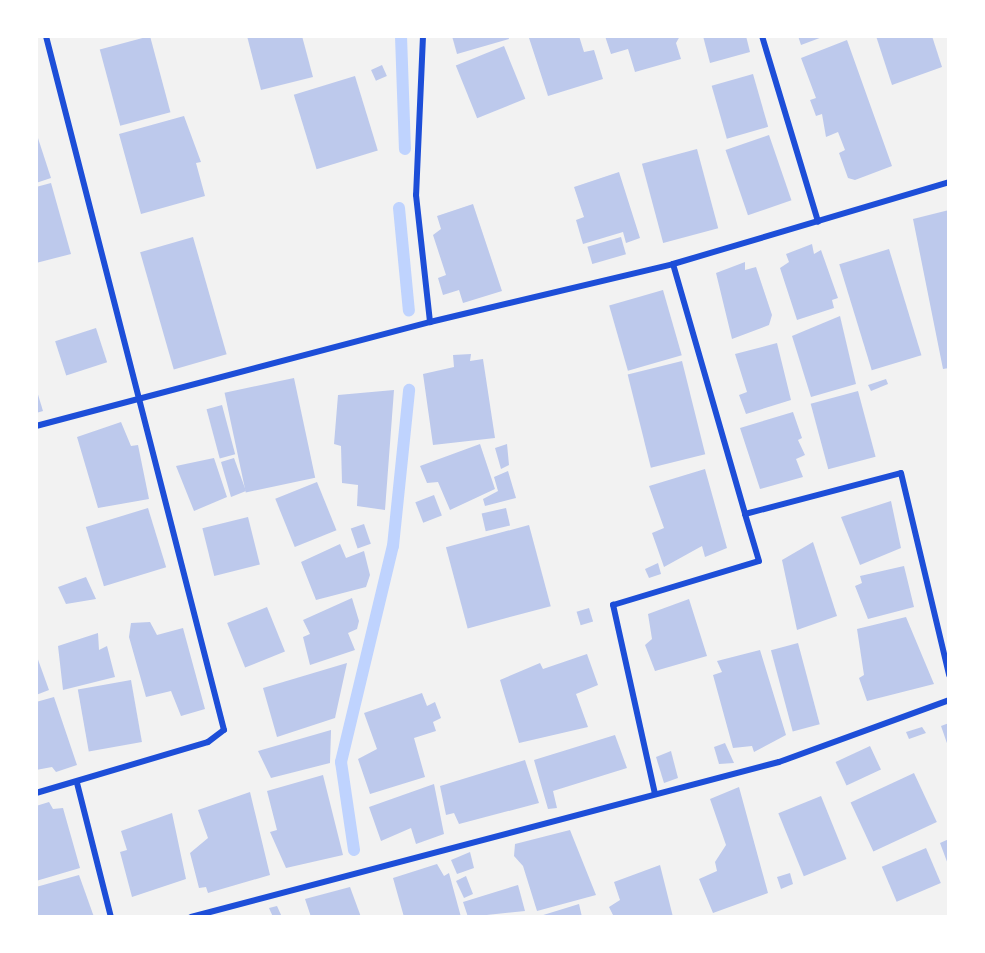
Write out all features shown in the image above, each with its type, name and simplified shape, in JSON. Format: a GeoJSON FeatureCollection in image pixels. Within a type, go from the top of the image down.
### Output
{"type":"FeatureCollection","features":[{"type":"Feature","properties":{"kind":"street"},"geometry":{"type":"LineString","coordinates":[[36,793],[77,783],[207,742],[224,730],[136,400],[46,36]]}},
{"type":"Feature","properties":{"kind":"street"},"geometry":{"type":"LineString","coordinates":[[423,36],[416,195],[430,322]]}},
{"type":"Feature","properties":{"kind":"street"},"geometry":{"type":"LineString","coordinates":[[762,36],[818,222]]}},
{"type":"Feature","properties":{"kind":"street"},"geometry":{"type":"LineString","coordinates":[[36,426],[430,322],[673,264],[949,182]]}},
{"type":"Feature","properties":{"kind":"street"},"geometry":{"type":"LineString","coordinates":[[655,794],[613,605],[759,561],[673,264]]}},
{"type":"Feature","properties":{"kind":"street"},"geometry":{"type":"LineString","coordinates":[[745,514],[901,473],[949,675]]}},
{"type":"Feature","properties":{"kind":"street"},"geometry":{"type":"LineString","coordinates":[[190,917],[779,762],[949,700]]}},
{"type":"Feature","properties":{"kind":"street"},"geometry":{"type":"LineString","coordinates":[[77,783],[111,917]]}},
{"type":"Feature","properties":{"kind":"building"},"geometry":{"type":"Polygon","coordinates":[[[150,36],[170,112],[120,126],[100,49],[150,36]]]}},
{"type":"Feature","properties":{"kind":"building"},"geometry":{"type":"Polygon","coordinates":[[[247,36],[302,36],[313,77],[261,90],[247,36]]]}},
{"type":"Feature","properties":{"kind":"building"},"geometry":{"type":"Polygon","coordinates":[[[452,36],[508,36],[509,39],[457,54],[452,36]]]}},
{"type":"Feature","properties":{"kind":"building"},"geometry":{"type":"Polygon","coordinates":[[[579,36],[584,52],[594,50],[603,79],[548,96],[529,38],[579,36]]]}},
{"type":"Feature","properties":{"kind":"building"},"geometry":{"type":"Polygon","coordinates":[[[605,36],[680,36],[676,43],[681,59],[635,72],[628,49],[611,54],[605,36]]]}},
{"type":"Feature","properties":{"kind":"building"},"geometry":{"type":"Polygon","coordinates":[[[703,36],[746,36],[750,52],[710,63],[703,36]]]}},
{"type":"Feature","properties":{"kind":"building"},"geometry":{"type":"Polygon","coordinates":[[[798,36],[825,36],[801,45],[798,36]]]}},
{"type":"Feature","properties":{"kind":"building"},"geometry":{"type":"Polygon","coordinates":[[[876,36],[932,36],[942,67],[892,85],[876,36]]]}},
{"type":"Feature","properties":{"kind":"building"},"geometry":{"type":"Polygon","coordinates":[[[847,40],[892,166],[855,180],[848,178],[839,153],[845,150],[838,132],[826,137],[822,114],[816,116],[810,100],[816,98],[801,58],[847,40]]]}},
{"type":"Feature","properties":{"kind":"building"},"geometry":{"type":"Polygon","coordinates":[[[504,46],[525,99],[477,118],[456,65],[504,46]]]}},
{"type":"Feature","properties":{"kind":"building"},"geometry":{"type":"Polygon","coordinates":[[[382,65],[387,76],[376,81],[371,70],[382,65]]]}},
{"type":"Feature","properties":{"kind":"building"},"geometry":{"type":"Polygon","coordinates":[[[753,74],[768,127],[727,139],[712,86],[753,74]]]}},
{"type":"Feature","properties":{"kind":"building"},"geometry":{"type":"Polygon","coordinates":[[[355,76],[378,151],[317,169],[294,95],[355,76]]]}},
{"type":"Feature","properties":{"kind":"building"},"geometry":{"type":"Polygon","coordinates":[[[184,116],[201,162],[196,163],[205,196],[141,214],[119,134],[184,116]]]}},
{"type":"Feature","properties":{"kind":"building"},"geometry":{"type":"Polygon","coordinates":[[[36,132],[51,178],[36,183],[36,132]]]}},
{"type":"Feature","properties":{"kind":"building"},"geometry":{"type":"Polygon","coordinates":[[[769,135],[791,200],[748,215],[726,150],[769,135]]]}},
{"type":"Feature","properties":{"kind":"building"},"geometry":{"type":"Polygon","coordinates":[[[697,149],[718,228],[663,243],[642,164],[697,149]]]}},
{"type":"Feature","properties":{"kind":"building"},"geometry":{"type":"Polygon","coordinates":[[[619,172],[640,238],[626,243],[623,232],[583,244],[576,220],[584,217],[574,187],[619,172]]]}},
{"type":"Feature","properties":{"kind":"building"},"geometry":{"type":"Polygon","coordinates":[[[51,183],[71,254],[36,263],[36,187],[51,183]]]}},
{"type":"Feature","properties":{"kind":"building"},"geometry":{"type":"Polygon","coordinates":[[[473,204],[502,291],[463,303],[459,290],[443,295],[438,278],[446,275],[433,235],[441,229],[437,216],[473,204]]]}},
{"type":"Feature","properties":{"kind":"building"},"geometry":{"type":"Polygon","coordinates":[[[949,210],[949,368],[943,369],[913,219],[949,210]]]}},
{"type":"Feature","properties":{"kind":"building"},"geometry":{"type":"Polygon","coordinates":[[[193,237],[227,354],[174,369],[140,252],[193,237]]]}},
{"type":"Feature","properties":{"kind":"building"},"geometry":{"type":"Polygon","coordinates":[[[621,237],[626,254],[592,264],[587,247],[621,237]]]}},
{"type":"Feature","properties":{"kind":"building"},"geometry":{"type":"Polygon","coordinates":[[[812,244],[814,254],[821,250],[838,298],[832,300],[834,308],[797,320],[780,268],[789,262],[786,254],[812,244]]]}},
{"type":"Feature","properties":{"kind":"building"},"geometry":{"type":"Polygon","coordinates":[[[889,249],[921,355],[872,370],[839,264],[889,249]]]}},
{"type":"Feature","properties":{"kind":"building"},"geometry":{"type":"Polygon","coordinates":[[[745,262],[745,270],[756,267],[772,315],[769,325],[732,339],[716,273],[745,262]]]}},
{"type":"Feature","properties":{"kind":"building"},"geometry":{"type":"Polygon","coordinates":[[[663,290],[682,355],[628,371],[609,305],[663,290]]]}},
{"type":"Feature","properties":{"kind":"building"},"geometry":{"type":"Polygon","coordinates":[[[840,316],[856,384],[811,397],[792,336],[840,316]]]}},
{"type":"Feature","properties":{"kind":"building"},"geometry":{"type":"Polygon","coordinates":[[[96,328],[107,362],[66,376],[55,341],[96,328]]]}},
{"type":"Feature","properties":{"kind":"building"},"geometry":{"type":"Polygon","coordinates":[[[777,343],[791,400],[746,414],[739,395],[747,392],[735,354],[777,343]]]}},
{"type":"Feature","properties":{"kind":"building"},"geometry":{"type":"Polygon","coordinates":[[[471,354],[470,361],[483,359],[495,438],[433,445],[423,374],[454,367],[453,355],[471,354]]]}},
{"type":"Feature","properties":{"kind":"building"},"geometry":{"type":"Polygon","coordinates":[[[682,361],[705,454],[651,468],[628,375],[682,361]]]}},
{"type":"Feature","properties":{"kind":"building"},"geometry":{"type":"Polygon","coordinates":[[[294,378],[315,478],[246,493],[225,393],[294,378]]]}},
{"type":"Feature","properties":{"kind":"building"},"geometry":{"type":"Polygon","coordinates":[[[886,379],[888,384],[871,391],[868,385],[886,379]]]}},
{"type":"Feature","properties":{"kind":"building"},"geometry":{"type":"Polygon","coordinates":[[[36,388],[43,411],[36,413],[36,388]]]}},
{"type":"Feature","properties":{"kind":"building"},"geometry":{"type":"Polygon","coordinates":[[[394,390],[385,510],[357,506],[358,485],[342,483],[341,446],[334,444],[338,395],[394,390]]]}},
{"type":"Feature","properties":{"kind":"building"},"geometry":{"type":"Polygon","coordinates":[[[858,391],[876,457],[828,469],[811,404],[858,391]]]}},
{"type":"Feature","properties":{"kind":"building"},"geometry":{"type":"Polygon","coordinates":[[[222,405],[235,454],[220,458],[207,409],[222,405]]]}},
{"type":"Feature","properties":{"kind":"building"},"geometry":{"type":"Polygon","coordinates":[[[793,412],[802,438],[798,440],[805,455],[796,459],[803,477],[760,489],[740,428],[793,412]]]}},
{"type":"Feature","properties":{"kind":"building"},"geometry":{"type":"Polygon","coordinates":[[[121,422],[131,446],[138,445],[149,499],[98,508],[77,437],[121,422]]]}},
{"type":"Feature","properties":{"kind":"building"},"geometry":{"type":"Polygon","coordinates":[[[480,444],[495,489],[450,510],[438,482],[427,483],[420,466],[480,444]]]}},
{"type":"Feature","properties":{"kind":"building"},"geometry":{"type":"Polygon","coordinates":[[[507,444],[509,465],[501,469],[495,448],[507,444]]]}},
{"type":"Feature","properties":{"kind":"building"},"geometry":{"type":"Polygon","coordinates":[[[214,458],[227,497],[194,511],[176,466],[214,458]]]}},
{"type":"Feature","properties":{"kind":"building"},"geometry":{"type":"Polygon","coordinates":[[[234,458],[246,491],[231,497],[221,462],[234,458]]]}},
{"type":"Feature","properties":{"kind":"building"},"geometry":{"type":"Polygon","coordinates":[[[705,469],[727,548],[705,557],[702,546],[664,567],[652,533],[664,528],[649,486],[705,469]]]}},
{"type":"Feature","properties":{"kind":"building"},"geometry":{"type":"Polygon","coordinates":[[[508,471],[516,498],[485,506],[483,499],[498,491],[494,477],[508,471]]]}},
{"type":"Feature","properties":{"kind":"building"},"geometry":{"type":"Polygon","coordinates":[[[317,482],[336,530],[295,547],[275,499],[317,482]]]}},
{"type":"Feature","properties":{"kind":"building"},"geometry":{"type":"Polygon","coordinates":[[[434,495],[442,516],[423,523],[415,502],[434,495]]]}},
{"type":"Feature","properties":{"kind":"building"},"geometry":{"type":"Polygon","coordinates":[[[891,501],[901,548],[860,565],[841,517],[891,501]]]}},
{"type":"Feature","properties":{"kind":"building"},"geometry":{"type":"Polygon","coordinates":[[[148,508],[166,567],[104,586],[86,527],[148,508]]]}},
{"type":"Feature","properties":{"kind":"building"},"geometry":{"type":"Polygon","coordinates":[[[506,508],[510,526],[486,531],[482,514],[506,508]]]}},
{"type":"Feature","properties":{"kind":"building"},"geometry":{"type":"Polygon","coordinates":[[[248,517],[260,565],[214,576],[202,528],[248,517]]]}},
{"type":"Feature","properties":{"kind":"building"},"geometry":{"type":"Polygon","coordinates":[[[364,524],[371,544],[358,548],[351,529],[364,524]]]}},
{"type":"Feature","properties":{"kind":"building"},"geometry":{"type":"Polygon","coordinates":[[[529,525],[551,606],[468,628],[446,547],[529,525]]]}},
{"type":"Feature","properties":{"kind":"building"},"geometry":{"type":"Polygon","coordinates":[[[813,542],[837,616],[797,630],[782,560],[813,542]]]}},
{"type":"Feature","properties":{"kind":"building"},"geometry":{"type":"Polygon","coordinates":[[[340,544],[346,558],[364,551],[370,575],[366,587],[316,600],[301,562],[340,544]]]}},
{"type":"Feature","properties":{"kind":"building"},"geometry":{"type":"Polygon","coordinates":[[[658,563],[661,574],[649,578],[645,569],[658,563]]]}},
{"type":"Feature","properties":{"kind":"building"},"geometry":{"type":"Polygon","coordinates":[[[904,566],[914,607],[868,619],[855,586],[862,583],[860,576],[904,566]]]}},
{"type":"Feature","properties":{"kind":"building"},"geometry":{"type":"Polygon","coordinates":[[[86,577],[96,599],[66,604],[58,587],[86,577]]]}},
{"type":"Feature","properties":{"kind":"building"},"geometry":{"type":"Polygon","coordinates":[[[352,598],[359,621],[357,629],[348,633],[355,650],[310,665],[303,637],[310,634],[303,620],[352,598]]]}},
{"type":"Feature","properties":{"kind":"building"},"geometry":{"type":"Polygon","coordinates":[[[689,599],[707,656],[655,671],[645,645],[652,639],[648,614],[689,599]]]}},
{"type":"Feature","properties":{"kind":"building"},"geometry":{"type":"Polygon","coordinates":[[[267,607],[285,652],[245,668],[227,623],[267,607]]]}},
{"type":"Feature","properties":{"kind":"building"},"geometry":{"type":"Polygon","coordinates":[[[589,608],[593,621],[581,625],[577,612],[589,608]]]}},
{"type":"Feature","properties":{"kind":"building"},"geometry":{"type":"Polygon","coordinates":[[[906,617],[934,684],[867,701],[859,678],[864,675],[857,629],[906,617]]]}},
{"type":"Feature","properties":{"kind":"building"},"geometry":{"type":"Polygon","coordinates":[[[150,622],[157,635],[183,628],[205,709],[181,716],[171,691],[146,697],[129,637],[131,623],[150,622]]]}},
{"type":"Feature","properties":{"kind":"building"},"geometry":{"type":"Polygon","coordinates":[[[98,633],[99,650],[107,646],[115,677],[63,690],[58,646],[98,633]]]}},
{"type":"Feature","properties":{"kind":"building"},"geometry":{"type":"Polygon","coordinates":[[[798,643],[820,724],[793,731],[771,650],[798,643]]]}},
{"type":"Feature","properties":{"kind":"building"},"geometry":{"type":"Polygon","coordinates":[[[760,650],[786,735],[754,752],[752,746],[733,748],[713,675],[722,672],[717,661],[760,650]]]}},
{"type":"Feature","properties":{"kind":"building"},"geometry":{"type":"Polygon","coordinates":[[[36,654],[49,690],[36,695],[36,654]]]}},
{"type":"Feature","properties":{"kind":"building"},"geometry":{"type":"Polygon","coordinates":[[[587,654],[598,685],[576,694],[588,727],[519,743],[500,680],[540,663],[543,669],[587,654]]]}},
{"type":"Feature","properties":{"kind":"building"},"geometry":{"type":"Polygon","coordinates":[[[347,663],[335,718],[277,737],[263,688],[347,663]]]}},
{"type":"Feature","properties":{"kind":"building"},"geometry":{"type":"Polygon","coordinates":[[[131,680],[142,742],[89,751],[78,689],[131,680]]]}},
{"type":"Feature","properties":{"kind":"building"},"geometry":{"type":"Polygon","coordinates":[[[422,693],[427,706],[435,702],[441,718],[433,722],[436,731],[414,738],[425,777],[370,794],[358,759],[377,749],[364,713],[422,693]]]}},
{"type":"Feature","properties":{"kind":"building"},"geometry":{"type":"Polygon","coordinates":[[[54,697],[77,765],[56,772],[52,767],[36,770],[36,702],[54,697]]]}},
{"type":"Feature","properties":{"kind":"building"},"geometry":{"type":"Polygon","coordinates":[[[949,723],[949,749],[941,726],[949,723]]]}},
{"type":"Feature","properties":{"kind":"building"},"geometry":{"type":"Polygon","coordinates":[[[922,727],[926,733],[909,739],[906,732],[922,727]]]}},
{"type":"Feature","properties":{"kind":"building"},"geometry":{"type":"Polygon","coordinates":[[[331,730],[330,763],[271,778],[258,751],[331,730]]]}},
{"type":"Feature","properties":{"kind":"building"},"geometry":{"type":"Polygon","coordinates":[[[615,735],[627,768],[553,791],[557,808],[548,809],[534,760],[615,735]]]}},
{"type":"Feature","properties":{"kind":"building"},"geometry":{"type":"Polygon","coordinates":[[[725,743],[734,763],[719,764],[714,747],[725,743]]]}},
{"type":"Feature","properties":{"kind":"building"},"geometry":{"type":"Polygon","coordinates":[[[870,746],[881,770],[847,786],[836,762],[870,746]]]}},
{"type":"Feature","properties":{"kind":"building"},"geometry":{"type":"Polygon","coordinates":[[[671,751],[678,778],[664,783],[656,757],[671,751]]]}},
{"type":"Feature","properties":{"kind":"building"},"geometry":{"type":"Polygon","coordinates":[[[525,760],[539,803],[459,824],[454,813],[446,815],[440,786],[525,760]]]}},
{"type":"Feature","properties":{"kind":"building"},"geometry":{"type":"Polygon","coordinates":[[[914,773],[937,822],[873,852],[851,803],[914,773]]]}},
{"type":"Feature","properties":{"kind":"building"},"geometry":{"type":"Polygon","coordinates":[[[323,775],[343,855],[286,868],[270,832],[277,830],[267,791],[323,775]]]}},
{"type":"Feature","properties":{"kind":"building"},"geometry":{"type":"Polygon","coordinates":[[[434,784],[444,834],[416,844],[411,828],[381,841],[369,807],[434,784]]]}},
{"type":"Feature","properties":{"kind":"building"},"geometry":{"type":"Polygon","coordinates":[[[739,787],[768,893],[713,913],[699,879],[717,871],[715,862],[726,845],[710,799],[739,787]]]}},
{"type":"Feature","properties":{"kind":"building"},"geometry":{"type":"Polygon","coordinates":[[[250,792],[270,875],[208,893],[206,887],[199,888],[190,853],[208,838],[198,810],[250,792]]]}},
{"type":"Feature","properties":{"kind":"building"},"geometry":{"type":"Polygon","coordinates":[[[821,796],[846,859],[804,876],[778,813],[821,796]]]}},
{"type":"Feature","properties":{"kind":"building"},"geometry":{"type":"Polygon","coordinates":[[[49,802],[53,809],[63,808],[80,868],[36,881],[36,806],[49,802]]]}},
{"type":"Feature","properties":{"kind":"building"},"geometry":{"type":"Polygon","coordinates":[[[172,813],[186,879],[132,897],[120,852],[127,850],[121,831],[172,813]]]}},
{"type":"Feature","properties":{"kind":"building"},"geometry":{"type":"Polygon","coordinates":[[[570,830],[596,895],[537,911],[523,866],[514,856],[515,844],[570,830]]]}},
{"type":"Feature","properties":{"kind":"building"},"geometry":{"type":"Polygon","coordinates":[[[949,839],[949,867],[940,843],[949,839]]]}},
{"type":"Feature","properties":{"kind":"building"},"geometry":{"type":"Polygon","coordinates":[[[926,848],[941,883],[897,902],[882,867],[926,848]]]}},
{"type":"Feature","properties":{"kind":"building"},"geometry":{"type":"Polygon","coordinates":[[[470,852],[474,868],[457,874],[451,860],[470,852]]]}},
{"type":"Feature","properties":{"kind":"building"},"geometry":{"type":"Polygon","coordinates":[[[437,864],[444,876],[449,873],[461,917],[404,917],[393,878],[437,864]]]}},
{"type":"Feature","properties":{"kind":"building"},"geometry":{"type":"Polygon","coordinates":[[[660,865],[673,917],[614,917],[609,907],[620,900],[614,882],[660,865]]]}},
{"type":"Feature","properties":{"kind":"building"},"geometry":{"type":"Polygon","coordinates":[[[790,873],[793,884],[781,889],[777,877],[790,873]]]}},
{"type":"Feature","properties":{"kind":"building"},"geometry":{"type":"Polygon","coordinates":[[[79,875],[94,917],[36,917],[36,887],[79,875]]]}},
{"type":"Feature","properties":{"kind":"building"},"geometry":{"type":"Polygon","coordinates":[[[466,876],[473,894],[464,898],[456,881],[466,876]]]}},
{"type":"Feature","properties":{"kind":"building"},"geometry":{"type":"Polygon","coordinates":[[[518,885],[525,911],[468,917],[463,902],[518,885]]]}},
{"type":"Feature","properties":{"kind":"building"},"geometry":{"type":"Polygon","coordinates":[[[350,887],[361,917],[311,917],[305,899],[350,887]]]}},
{"type":"Feature","properties":{"kind":"building"},"geometry":{"type":"Polygon","coordinates":[[[579,904],[582,917],[540,917],[540,916],[579,904]]]}},
{"type":"Feature","properties":{"kind":"building"},"geometry":{"type":"Polygon","coordinates":[[[277,906],[282,917],[273,917],[269,908],[277,906]]]}},
{"type":"Feature","properties":{"kind":"waterway"},"geometry":{"type":"LineString","coordinates":[[401,36],[405,149]]}},
{"type":"Feature","properties":{"kind":"waterway"},"geometry":{"type":"LineString","coordinates":[[399,208],[409,311]]}},
{"type":"Feature","properties":{"kind":"waterway"},"geometry":{"type":"LineString","coordinates":[[354,850],[341,762],[393,546],[409,390]]}}]}
